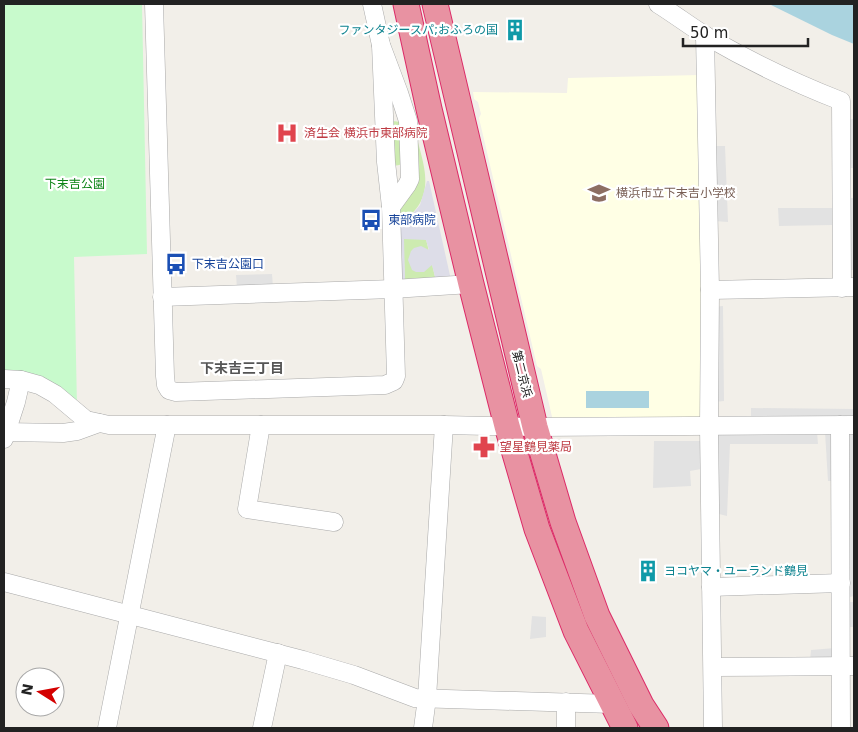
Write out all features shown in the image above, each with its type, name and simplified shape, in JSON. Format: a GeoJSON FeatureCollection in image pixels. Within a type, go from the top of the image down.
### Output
{"type":"FeatureCollection","features":[{"type":"Feature","properties":{"kind":"highway"},"geometry":{"type":"LineString","coordinates":[[406,4],[471,284],[507,426],[537,529],[576,631],[625,728]]}},
{"type":"Feature","properties":{"kind":"highway","name":"第二京浜"},"geometry":{"type":"LineString","coordinates":[[435,4],[535,427],[563,522],[598,616],[641,705],[656,728]]}},
{"type":"Feature","properties":{"kind":"street"},"geometry":{"type":"LineString","coordinates":[[154,4],[162,297],[166,386],[169,390],[235,386],[385,386],[390,384],[396,376],[391,207],[386,162],[381,46]]}},
{"type":"Feature","properties":{"kind":"street"},"geometry":{"type":"LineString","coordinates":[[372,4],[381,46],[408,121],[410,178],[408,186],[391,207]]}},
{"type":"Feature","properties":{"kind":"street"},"geometry":{"type":"LineString","coordinates":[[658,4],[704,35],[738,54],[798,83],[841,100],[848,288],[710,290]]}},
{"type":"Feature","properties":{"kind":"street"},"geometry":{"type":"LineString","coordinates":[[704,35],[710,290],[709,427],[713,728]]}},
{"type":"Feature","properties":{"kind":"street"},"geometry":{"type":"LineString","coordinates":[[385,123],[386,118],[394,114],[398,114],[408,121]]}},
{"type":"Feature","properties":{"kind":"street"},"geometry":{"type":"LineString","coordinates":[[386,162],[389,168],[398,172],[407,168],[409,163]]}},
{"type":"Feature","properties":{"kind":"street"},"geometry":{"type":"LineString","coordinates":[[162,297],[394,289],[471,284]]}},
{"type":"Feature","properties":{"kind":"street"},"geometry":{"type":"LineString","coordinates":[[99,423],[76,432],[5,434],[12,380],[39,386],[55,394],[86,420],[109,425],[444,424],[535,427],[847,425],[841,583],[848,666],[841,728]]}},
{"type":"Feature","properties":{"kind":"street"},"geometry":{"type":"LineString","coordinates":[[423,728],[427,698],[444,424]]}},
{"type":"Feature","properties":{"kind":"street"},"geometry":{"type":"LineString","coordinates":[[261,425],[247,510],[334,522]]}},
{"type":"Feature","properties":{"kind":"street"},"geometry":{"type":"LineString","coordinates":[[107,728],[167,426]]}},
{"type":"Feature","properties":{"kind":"street"},"geometry":{"type":"LineString","coordinates":[[4,582],[278,653],[354,675],[415,698],[612,704]]}},
{"type":"Feature","properties":{"kind":"street"},"geometry":{"type":"LineString","coordinates":[[711,586],[841,583]]}},
{"type":"Feature","properties":{"kind":"street"},"geometry":{"type":"LineString","coordinates":[[262,728],[278,653]]}},
{"type":"Feature","properties":{"kind":"street"},"geometry":{"type":"LineString","coordinates":[[713,667],[848,666]]}},
{"type":"Feature","properties":{"kind":"street"},"geometry":{"type":"LineString","coordinates":[[566,702],[566,728]]}},
{"type":"Feature","properties":{"kind":"shaded area","name":"横浜市立下末吉小学校"},"geometry":{"type":"Polygon","coordinates":[[[700,75],[705,415],[699,421],[553,421],[541,369],[537,366],[514,268],[479,118],[481,114],[473,92],[567,93],[568,78],[700,75]]]}},
{"type":"Feature","properties":{"kind":"shaded area"},"geometry":{"type":"Polygon","coordinates":[[[854,119],[854,168],[848,168],[847,120],[854,119]]]}},
{"type":"Feature","properties":{"kind":"shaded area"},"geometry":{"type":"Polygon","coordinates":[[[713,146],[725,146],[728,222],[714,221],[713,146]]]}},
{"type":"Feature","properties":{"kind":"shaded area"},"geometry":{"type":"Polygon","coordinates":[[[427,181],[429,181],[451,280],[436,281],[432,265],[424,272],[412,270],[408,260],[411,251],[421,246],[429,250],[426,240],[404,239],[405,279],[400,279],[398,224],[411,216],[420,205],[427,181]]]}},
{"type":"Feature","properties":{"kind":"shaded area"},"geometry":{"type":"Polygon","coordinates":[[[848,198],[854,198],[854,270],[848,270],[848,198]]]}},
{"type":"Feature","properties":{"kind":"shaded area"},"geometry":{"type":"Polygon","coordinates":[[[778,208],[832,208],[832,225],[779,226],[778,208]]]}},
{"type":"Feature","properties":{"kind":"shaded area"},"geometry":{"type":"Polygon","coordinates":[[[272,274],[273,287],[237,288],[236,275],[272,274]]]}},
{"type":"Feature","properties":{"kind":"shaded area"},"geometry":{"type":"Polygon","coordinates":[[[723,306],[724,401],[714,402],[712,307],[723,306]]]}},
{"type":"Feature","properties":{"kind":"shaded area"},"geometry":{"type":"Polygon","coordinates":[[[751,408],[854,409],[854,420],[751,420],[751,408]]]}},
{"type":"Feature","properties":{"kind":"shaded area"},"geometry":{"type":"Polygon","coordinates":[[[835,431],[835,481],[828,481],[825,432],[835,431]]]}},
{"type":"Feature","properties":{"kind":"shaded area"},"geometry":{"type":"Polygon","coordinates":[[[817,432],[818,444],[730,444],[727,516],[719,514],[717,434],[817,432]]]}},
{"type":"Feature","properties":{"kind":"shaded area"},"geometry":{"type":"Polygon","coordinates":[[[854,434],[854,596],[846,598],[844,435],[854,434]]]}},
{"type":"Feature","properties":{"kind":"shaded area"},"geometry":{"type":"Polygon","coordinates":[[[654,441],[700,441],[701,469],[690,471],[691,486],[653,488],[654,441]]]}},
{"type":"Feature","properties":{"kind":"shaded area"},"geometry":{"type":"Polygon","coordinates":[[[847,602],[854,602],[854,627],[848,627],[847,602]]]}},
{"type":"Feature","properties":{"kind":"shaded area"},"geometry":{"type":"Polygon","coordinates":[[[532,616],[546,617],[546,637],[530,639],[532,616]]]}},
{"type":"Feature","properties":{"kind":"shaded area"},"geometry":{"type":"Polygon","coordinates":[[[835,648],[836,661],[810,661],[811,650],[835,648]]]}},
{"type":"Feature","properties":{"kind":"green space","name":"下末吉公園"},"geometry":{"type":"Polygon","coordinates":[[[4,4],[142,4],[147,254],[74,257],[77,407],[4,373],[4,4]]]}},
{"type":"Feature","properties":{"kind":"green space"},"geometry":{"type":"Polygon","coordinates":[[[393,121],[400,122],[404,164],[394,166],[389,126],[393,121]]]}},
{"type":"Feature","properties":{"kind":"green space"},"geometry":{"type":"Polygon","coordinates":[[[413,123],[424,166],[424,191],[420,203],[412,214],[398,224],[398,211],[413,123]]]}},
{"type":"Feature","properties":{"kind":"green space"},"geometry":{"type":"Polygon","coordinates":[[[403,239],[426,239],[436,281],[408,283],[405,279],[403,239]]]}},
{"type":"Feature","properties":{"kind":"water"},"geometry":{"type":"Polygon","coordinates":[[[769,4],[854,4],[854,44],[832,35],[769,4]]]}},
{"type":"Feature","properties":{"kind":"water"},"geometry":{"type":"Polygon","coordinates":[[[586,391],[649,391],[649,408],[586,408],[586,391]]]}},
{"type":"Feature","properties":{"kind":"place","name":"ファンタジースパ;おふろの国"},"geometry":{"type":"Point","coordinates":[515,30]}},
{"type":"Feature","properties":{"kind":"place","name":"済生会 横浜市東部病院"},"geometry":{"type":"Point","coordinates":[287,133]}},
{"type":"Feature","properties":{"kind":"place","name":"横浜市立下末吉小学校"},"geometry":{"type":"Point","coordinates":[599,193]}},
{"type":"Feature","properties":{"kind":"place","name":"東部病院"},"geometry":{"type":"Point","coordinates":[371,220]}},
{"type":"Feature","properties":{"kind":"place","name":"下末吉公園口"},"geometry":{"type":"Point","coordinates":[176,264]}},
{"type":"Feature","properties":{"kind":"place","name":"望星鶴見薬局"},"geometry":{"type":"Point","coordinates":[484,447]}},
{"type":"Feature","properties":{"kind":"place","name":"ヨコヤマ・ユーランド鶴見"},"geometry":{"type":"Point","coordinates":[648,571]}},
{"type":"Feature","properties":{"kind":"district","name":"下末吉三丁目"},"geometry":{"type":"Point","coordinates":[242,368]}}]}
